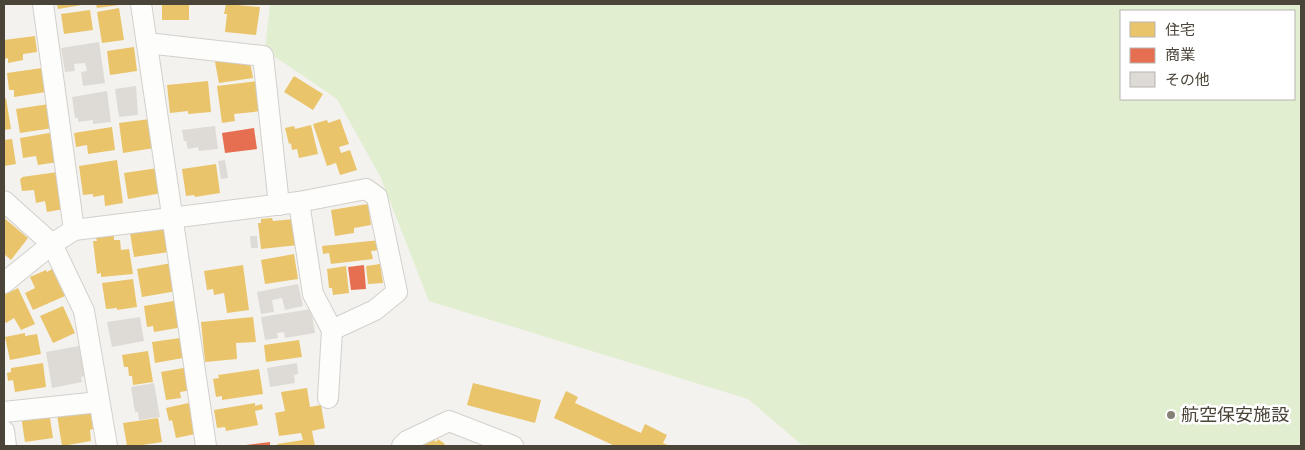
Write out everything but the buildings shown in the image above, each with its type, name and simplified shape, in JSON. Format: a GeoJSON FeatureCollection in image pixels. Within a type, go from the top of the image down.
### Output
{"type":"FeatureCollection","features":[{"type":"Feature","properties":{"kind":"street"},"geometry":{"type":"LineString","coordinates":[[43,4],[74,230]]}},
{"type":"Feature","properties":{"kind":"street"},"geometry":{"type":"LineString","coordinates":[[141,4],[206,446]]}},
{"type":"Feature","properties":{"kind":"street"},"geometry":{"type":"LineString","coordinates":[[147,42],[263,56],[278,204]]}},
{"type":"Feature","properties":{"kind":"street"},"geometry":{"type":"LineString","coordinates":[[4,283],[52,244],[74,230],[300,202],[366,189],[377,197],[397,292],[375,310],[332,330]]}},
{"type":"Feature","properties":{"kind":"street"},"geometry":{"type":"LineString","coordinates":[[4,201],[52,244],[84,311],[107,446]]}},
{"type":"Feature","properties":{"kind":"street"},"geometry":{"type":"LineString","coordinates":[[300,202],[313,294],[332,330],[328,398]]}},
{"type":"Feature","properties":{"kind":"street"},"geometry":{"type":"LineString","coordinates":[[4,412],[99,402]]}},
{"type":"Feature","properties":{"kind":"street"},"geometry":{"type":"LineString","coordinates":[[402,446],[407,441],[448,421],[513,446]]}},
{"type":"Feature","properties":{"kind":"street"},"geometry":{"type":"LineString","coordinates":[[4,431],[6,446]]}},
{"type":"Feature","properties":{"kind":"green space"},"geometry":{"type":"Polygon","coordinates":[[[270,4],[1301,4],[1301,446],[803,446],[748,399],[429,301],[380,176],[337,99],[265,50],[270,4]]]}},
{"type":"Feature","properties":{"kind":"place","name":"航空保安施設"},"geometry":{"type":"Point","coordinates":[1171,415]}}]}
